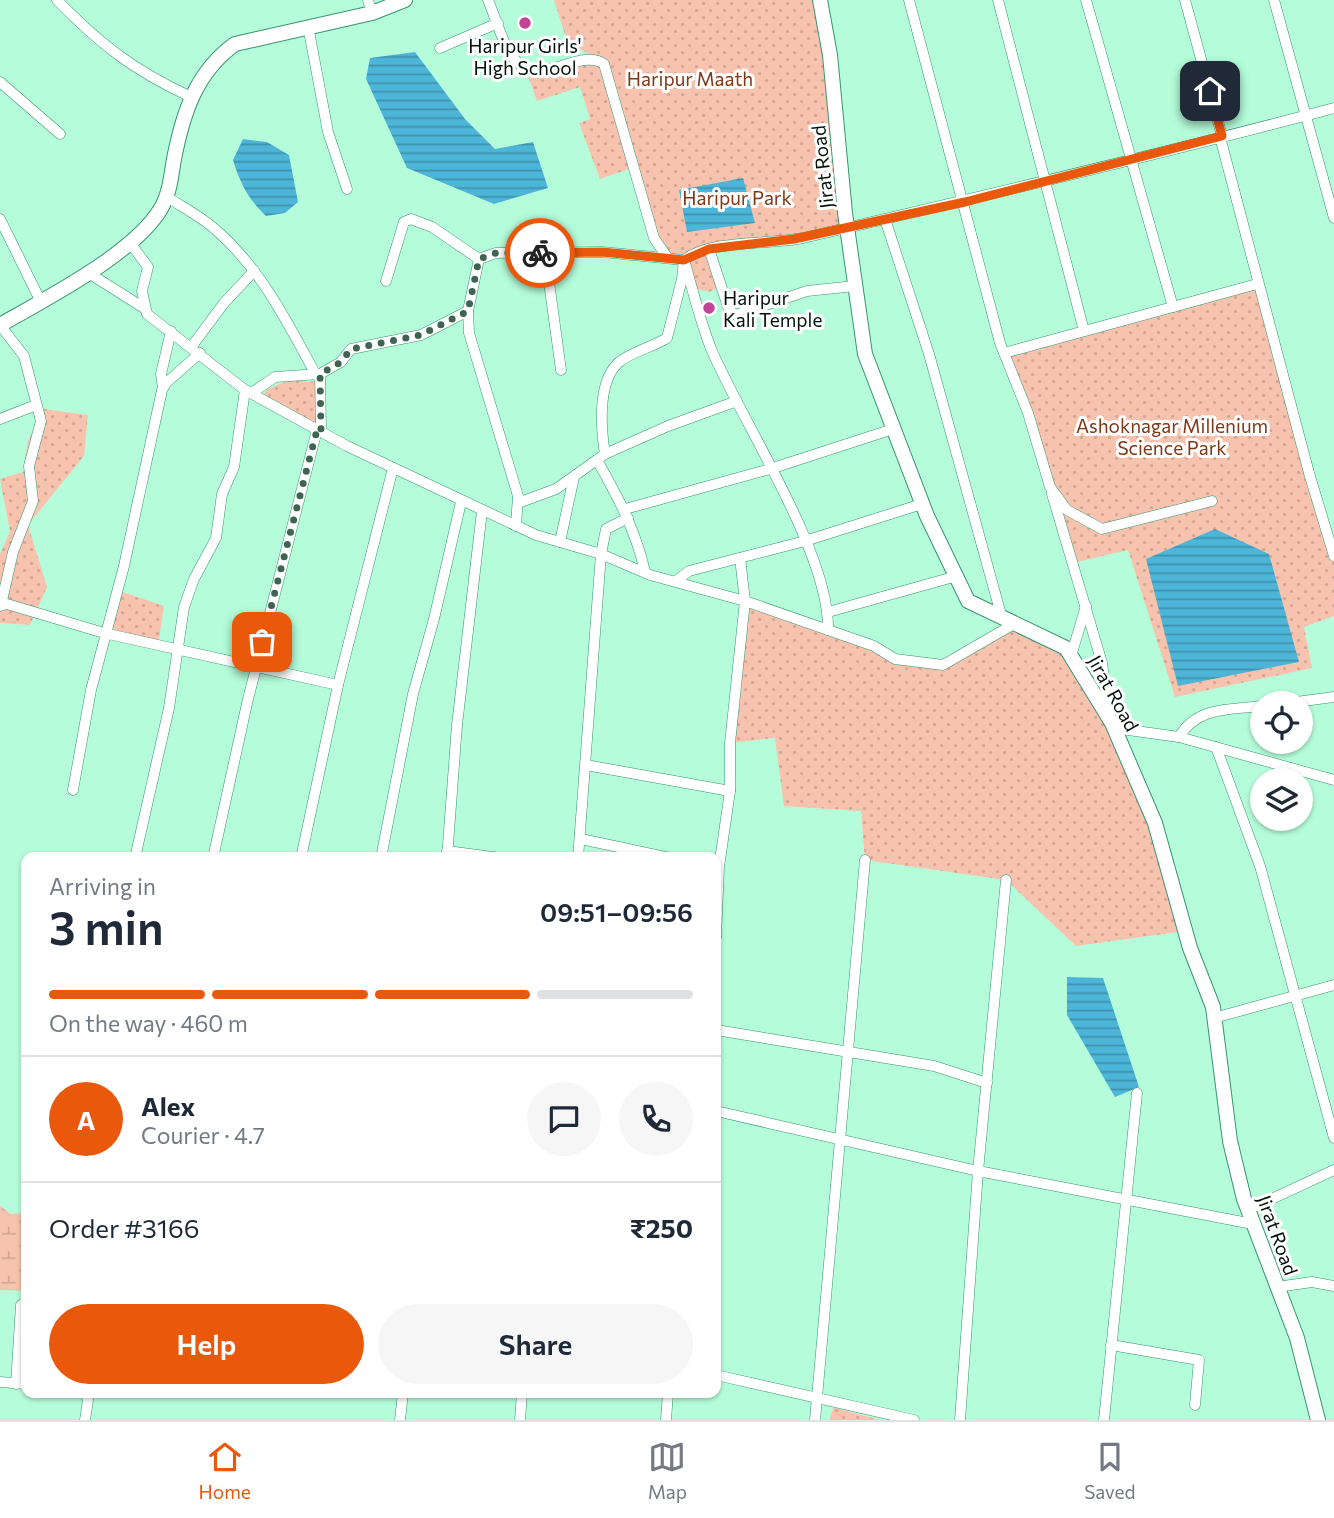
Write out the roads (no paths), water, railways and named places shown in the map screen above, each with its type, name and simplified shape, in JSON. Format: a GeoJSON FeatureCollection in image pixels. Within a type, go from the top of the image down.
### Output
{"type":"FeatureCollection","features":[{"type":"Feature","properties":{"kind":"main road"},"geometry":{"type":"LineString","coordinates":[[0,325],[131,244],[143,233],[167,197],[191,97],[216,58],[235,44],[308,26],[370,6],[405,0]]}},
{"type":"Feature","properties":{"kind":"main road","name":"Jirat Road"},"geometry":{"type":"LineString","coordinates":[[820,0],[830,55],[847,227],[865,354],[922,504],[968,601],[1066,648],[1112,724],[1155,824],[1214,1018],[1230,1141],[1251,1217],[1297,1338],[1318,1420]]}},
{"type":"Feature","properties":{"kind":"street"},"geometry":{"type":"LineString","coordinates":[[57,0],[97,42],[147,76],[191,97]]}},
{"type":"Feature","properties":{"kind":"street"},"geometry":{"type":"LineString","coordinates":[[488,0],[513,58],[525,68],[542,70],[593,60],[604,64],[650,227],[667,257]]}},
{"type":"Feature","properties":{"kind":"street"},"geometry":{"type":"LineString","coordinates":[[909,0],[1004,353],[1028,413],[1086,605],[1105,678],[1112,724],[1179,737],[1334,780]]}},
{"type":"Feature","properties":{"kind":"street"},"geometry":{"type":"LineString","coordinates":[[998,0],[1084,331]]}},
{"type":"Feature","properties":{"kind":"street"},"geometry":{"type":"LineString","coordinates":[[1086,0],[1173,307]]}},
{"type":"Feature","properties":{"kind":"street"},"geometry":{"type":"LineString","coordinates":[[1185,0],[1257,284],[1334,556]]}},
{"type":"Feature","properties":{"kind":"street"},"geometry":{"type":"LineString","coordinates":[[1273,0],[1334,218]]}},
{"type":"Feature","properties":{"kind":"street"},"geometry":{"type":"LineString","coordinates":[[440,48],[498,23]]}},
{"type":"Feature","properties":{"kind":"street"},"geometry":{"type":"LineString","coordinates":[[308,26],[328,132],[347,189]]}},
{"type":"Feature","properties":{"kind":"street"},"geometry":{"type":"LineString","coordinates":[[0,82],[60,134]]}},
{"type":"Feature","properties":{"kind":"street"},"geometry":{"type":"LineString","coordinates":[[479,259],[496,253],[602,252],[684,260],[709,249],[794,239],[965,202],[1334,108]]}},
{"type":"Feature","properties":{"kind":"street"},"geometry":{"type":"LineString","coordinates":[[167,197],[214,227],[254,271],[318,375],[319,431],[256,667],[214,852]]}},
{"type":"Feature","properties":{"kind":"street"},"geometry":{"type":"LineString","coordinates":[[0,219],[40,300]]}},
{"type":"Feature","properties":{"kind":"street"},"geometry":{"type":"LineString","coordinates":[[386,281],[404,222],[411,219],[432,227],[479,259]]}},
{"type":"Feature","properties":{"kind":"street"},"geometry":{"type":"LineString","coordinates":[[87,272],[144,308],[249,391],[319,431],[482,512],[645,572],[745,601],[874,646],[895,659],[943,665],[1008,621],[929,354],[885,219]]}},
{"type":"Feature","properties":{"kind":"street"},"geometry":{"type":"LineString","coordinates":[[131,244],[148,267],[142,292],[144,308]]}},
{"type":"Feature","properties":{"kind":"street"},"geometry":{"type":"LineString","coordinates":[[709,249],[729,310],[736,315],[807,291],[855,286]]}},
{"type":"Feature","properties":{"kind":"street"},"geometry":{"type":"LineString","coordinates":[[545,253],[561,370]]}},
{"type":"Feature","properties":{"kind":"street"},"geometry":{"type":"LineString","coordinates":[[479,259],[468,311],[469,333],[517,503],[516,526]]}},
{"type":"Feature","properties":{"kind":"street"},"geometry":{"type":"LineString","coordinates":[[684,260],[711,350],[805,541],[828,612],[828,630]]}},
{"type":"Feature","properties":{"kind":"street"},"geometry":{"type":"LineString","coordinates":[[645,572],[639,543],[601,457],[604,389],[618,362],[667,338],[684,260]]}},
{"type":"Feature","properties":{"kind":"street"},"geometry":{"type":"LineString","coordinates":[[163,388],[196,349],[224,303],[254,271]]}},
{"type":"Feature","properties":{"kind":"street"},"geometry":{"type":"LineString","coordinates":[[1004,353],[1257,284]]}},
{"type":"Feature","properties":{"kind":"street"},"geometry":{"type":"LineString","coordinates":[[249,391],[275,377],[318,375],[341,362],[351,349],[421,335],[468,311]]}},
{"type":"Feature","properties":{"kind":"street"},"geometry":{"type":"LineString","coordinates":[[0,325],[24,356],[41,421],[29,466],[33,501],[13,552],[1,593],[1,606],[7,604],[104,633],[338,685]]}},
{"type":"Feature","properties":{"kind":"street"},"geometry":{"type":"LineString","coordinates":[[72,790],[104,633],[124,566],[163,388],[161,374],[171,331]]}},
{"type":"Feature","properties":{"kind":"street"},"geometry":{"type":"LineString","coordinates":[[136,852],[179,650],[184,607],[194,579],[216,538],[222,494],[234,467],[249,391]]}},
{"type":"Feature","properties":{"kind":"street"},"geometry":{"type":"LineString","coordinates":[[517,503],[556,489],[601,457],[668,426],[737,401]]}},
{"type":"Feature","properties":{"kind":"street"},"geometry":{"type":"LineString","coordinates":[[0,419],[36,405]]}},
{"type":"Feature","properties":{"kind":"street"},"geometry":{"type":"LineString","coordinates":[[579,852],[601,554],[606,529],[626,514],[893,429]]}},
{"type":"Feature","properties":{"kind":"street"},"geometry":{"type":"LineString","coordinates":[[302,852],[338,685],[393,468]]}},
{"type":"Feature","properties":{"kind":"street"},"geometry":{"type":"LineString","coordinates":[[560,542],[574,477]]}},
{"type":"Feature","properties":{"kind":"street"},"geometry":{"type":"LineString","coordinates":[[1050,487],[1067,510],[1102,529],[1212,501]]}},
{"type":"Feature","properties":{"kind":"street"},"geometry":{"type":"LineString","coordinates":[[382,852],[413,694],[434,619],[461,502]]}},
{"type":"Feature","properties":{"kind":"street"},"geometry":{"type":"LineString","coordinates":[[676,581],[689,572],[805,541],[922,504]]}},
{"type":"Feature","properties":{"kind":"street"},"geometry":{"type":"LineString","coordinates":[[447,852],[457,725],[482,512]]}},
{"type":"Feature","properties":{"kind":"street"},"geometry":{"type":"LineString","coordinates":[[720,852],[730,791],[730,743],[745,601],[740,558]]}},
{"type":"Feature","properties":{"kind":"street"},"geometry":{"type":"LineString","coordinates":[[828,612],[957,576]]}},
{"type":"Feature","properties":{"kind":"street"},"geometry":{"type":"LineString","coordinates":[[1070,656],[1086,605]]}},
{"type":"Feature","properties":{"kind":"street"},"geometry":{"type":"LineString","coordinates":[[1313,700],[1334,697]]}},
{"type":"Feature","properties":{"kind":"street"},"geometry":{"type":"LineString","coordinates":[[1179,737],[1188,723],[1200,715],[1250,708]]}},
{"type":"Feature","properties":{"kind":"street"},"geometry":{"type":"LineString","coordinates":[[1216,747],[1260,866],[1334,1138]]}},
{"type":"Feature","properties":{"kind":"street"},"geometry":{"type":"LineString","coordinates":[[586,765],[730,791]]}},
{"type":"Feature","properties":{"kind":"street"},"geometry":{"type":"LineString","coordinates":[[581,839],[642,852]]}},
{"type":"Feature","properties":{"kind":"street"},"geometry":{"type":"LineString","coordinates":[[815,1420],[865,860]]}},
{"type":"Feature","properties":{"kind":"street"},"geometry":{"type":"LineString","coordinates":[[960,1420],[978,1171],[1006,880]]}},
{"type":"Feature","properties":{"kind":"street"},"geometry":{"type":"LineString","coordinates":[[1214,1018],[1334,985]]}},
{"type":"Feature","properties":{"kind":"street"},"geometry":{"type":"LineString","coordinates":[[721,1031],[934,1066],[986,1083]]}},
{"type":"Feature","properties":{"kind":"street"},"geometry":{"type":"LineString","coordinates":[[1104,1420],[1137,1093]]}},
{"type":"Feature","properties":{"kind":"street"},"geometry":{"type":"LineString","coordinates":[[721,1112],[978,1171],[1125,1198],[1251,1217],[1334,1170]]}},
{"type":"Feature","properties":{"kind":"street"},"geometry":{"type":"LineString","coordinates":[[1277,1287],[1312,1282],[1334,1286]]}},
{"type":"Feature","properties":{"kind":"street"},"geometry":{"type":"LineString","coordinates":[[1111,1345],[1199,1360],[1195,1405]]}},
{"type":"Feature","properties":{"kind":"street"},"geometry":{"type":"LineString","coordinates":[[721,1375],[914,1420]]}},
{"type":"Feature","properties":{"kind":"street"},"geometry":{"type":"LineString","coordinates":[[0,1382],[21,1384]]}},
{"type":"Feature","properties":{"kind":"street"},"geometry":{"type":"LineString","coordinates":[[86,1420],[88,1398]]}},
{"type":"Feature","properties":{"kind":"street"},"geometry":{"type":"LineString","coordinates":[[400,1420],[402,1398]]}},
{"type":"Feature","properties":{"kind":"street"},"geometry":{"type":"LineString","coordinates":[[520,1420],[522,1398]]}},
{"type":"Feature","properties":{"kind":"street"},"geometry":{"type":"LineString","coordinates":[[666,1420],[668,1398]]}},
{"type":"Feature","properties":{"kind":"water"},"geometry":{"type":"Polygon","coordinates":[[[415,52],[465,119],[495,149],[533,142],[548,188],[494,204],[407,168],[366,79],[370,58],[415,52]]]}},
{"type":"Feature","properties":{"kind":"water"},"geometry":{"type":"Polygon","coordinates":[[[243,139],[267,142],[289,155],[298,202],[285,213],[266,216],[245,190],[233,160],[243,139]]]}},
{"type":"Feature","properties":{"kind":"water"},"geometry":{"type":"Polygon","coordinates":[[[743,178],[755,223],[687,232],[679,190],[743,178]]]}},
{"type":"Feature","properties":{"kind":"water"},"geometry":{"type":"Polygon","coordinates":[[[1215,529],[1269,554],[1299,662],[1178,686],[1146,559],[1215,529]]]}},
{"type":"Feature","properties":{"kind":"water"},"geometry":{"type":"Polygon","coordinates":[[[1067,977],[1103,978],[1139,1087],[1115,1097],[1067,1015],[1067,977]]]}},
{"type":"Feature","properties":{"kind":"place","name":"Haripur Girls' High School"},"geometry":{"type":"Point","coordinates":[525,23]}},
{"type":"Feature","properties":{"kind":"place","name":"Haripur Kali Temple"},"geometry":{"type":"Point","coordinates":[709,308]}},
{"type":"Feature","properties":{"kind":"park label","name":"Haripur Maath"},"geometry":{"type":"Point","coordinates":[690,78]}},
{"type":"Feature","properties":{"kind":"park label","name":"Haripur Park"},"geometry":{"type":"Point","coordinates":[737,197]}},
{"type":"Feature","properties":{"kind":"park label","name":"Ashoknagar Millenium Science Park"},"geometry":{"type":"Point","coordinates":[1172,436]}}]}
